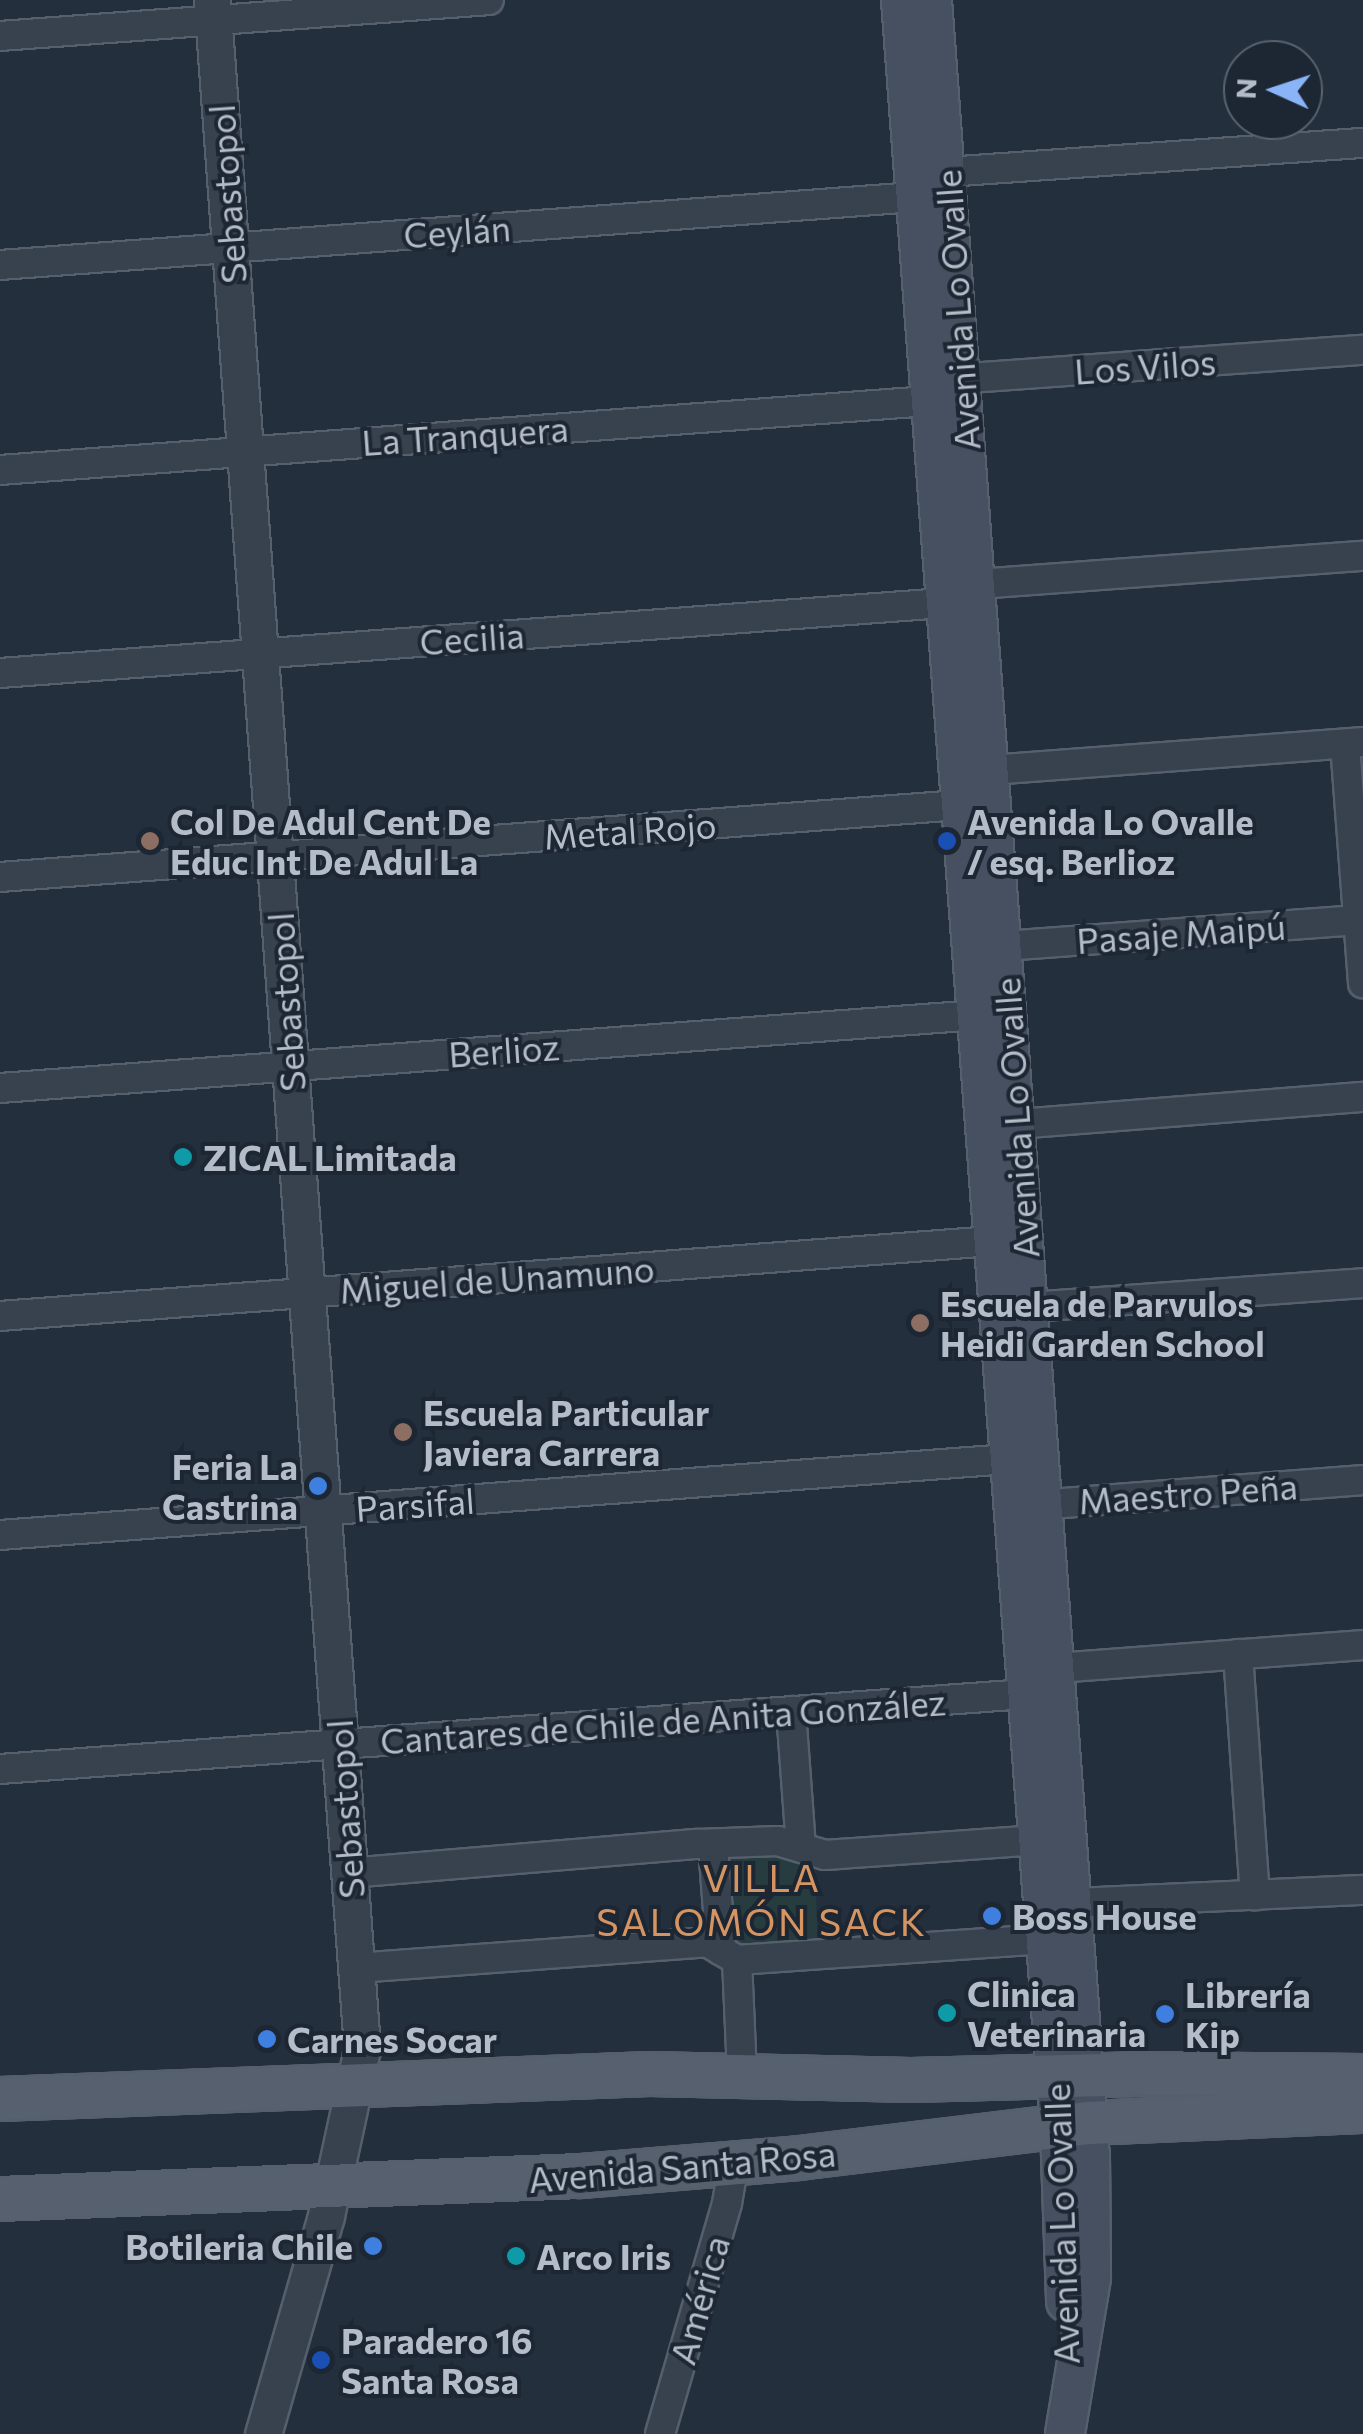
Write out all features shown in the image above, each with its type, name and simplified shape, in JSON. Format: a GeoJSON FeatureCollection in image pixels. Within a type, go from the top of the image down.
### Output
{"type":"FeatureCollection","features":[{"type":"Feature","properties":{"kind":"main road","name":"Avenida Lo Ovalle"},"geometry":{"type":"LineString","coordinates":[[901,0],[915,197],[940,387],[978,584],[1004,946],[992,1014],[993,1242],[1009,1459],[1029,1505],[1057,1668],[1073,1903],[1070,2076]]}},
{"type":"Feature","properties":{"kind":"main road","name":"Avenida Lo Ovalle"},"geometry":{"type":"LineString","coordinates":[[932,0],[946,172],[940,387],[945,603],[960,805],[992,1014],[1017,1124],[1030,1307],[1027,1694],[1046,1939],[1070,2076],[1074,2126],[1067,2424]]}},
{"type":"Feature","properties":{"kind":"main road"},"geometry":{"type":"LineString","coordinates":[[0,2099],[362,2078],[742,2074],[911,2080],[1363,2076]]}},
{"type":"Feature","properties":{"kind":"main road","name":"Avenida Santa Rosa"},"geometry":{"type":"LineString","coordinates":[[0,2199],[343,2188],[734,2164],[1074,2126],[1363,2111]]}},
{"type":"Feature","properties":{"kind":"street"},"geometry":{"type":"LineString","coordinates":[[0,36],[213,10],[490,0]]}},
{"type":"Feature","properties":{"kind":"street","name":"Sebastopol"},"geometry":{"type":"LineString","coordinates":[[213,10],[362,2078],[343,2188],[286,2434]]}},
{"type":"Feature","properties":{"kind":"street"},"geometry":{"type":"LineString","coordinates":[[946,172],[1363,142]]}},
{"type":"Feature","properties":{"kind":"street","name":"Ceylán"},"geometry":{"type":"LineString","coordinates":[[0,265],[915,197]]}},
{"type":"Feature","properties":{"kind":"street","name":"Los Vilos"},"geometry":{"type":"LineString","coordinates":[[940,387],[1363,350]]}},
{"type":"Feature","properties":{"kind":"street","name":"La Tranquera"},"geometry":{"type":"LineString","coordinates":[[0,470],[246,452],[940,387]]}},
{"type":"Feature","properties":{"kind":"street"},"geometry":{"type":"LineString","coordinates":[[978,584],[1363,556]]}},
{"type":"Feature","properties":{"kind":"street","name":"Cecilia"},"geometry":{"type":"LineString","coordinates":[[0,673],[945,603]]}},
{"type":"Feature","properties":{"kind":"street"},"geometry":{"type":"LineString","coordinates":[[991,770],[1354,743],[1363,984]]}},
{"type":"Feature","properties":{"kind":"street","name":"Metal Rojo"},"geometry":{"type":"LineString","coordinates":[[0,877],[960,805]]}},
{"type":"Feature","properties":{"kind":"street","name":"Pasaje Maipú"},"geometry":{"type":"LineString","coordinates":[[1004,946],[1358,920]]}},
{"type":"Feature","properties":{"kind":"street","name":"Berlioz"},"geometry":{"type":"LineString","coordinates":[[0,1088],[992,1014]]}},
{"type":"Feature","properties":{"kind":"street"},"geometry":{"type":"LineString","coordinates":[[1017,1124],[1363,1098]]}},
{"type":"Feature","properties":{"kind":"street","name":"Miguel de Unamuno"},"geometry":{"type":"LineString","coordinates":[[0,1316],[993,1242]]}},
{"type":"Feature","properties":{"kind":"street"},"geometry":{"type":"LineString","coordinates":[[1030,1307],[1363,1283]]}},
{"type":"Feature","properties":{"kind":"street","name":"Parsifal"},"geometry":{"type":"LineString","coordinates":[[0,1535],[1009,1459]]}},
{"type":"Feature","properties":{"kind":"street","name":"Maestro Peña"},"geometry":{"type":"LineString","coordinates":[[1029,1505],[1363,1480]]}},
{"type":"Feature","properties":{"kind":"street"},"geometry":{"type":"LineString","coordinates":[[1057,1668],[1363,1645]]}},
{"type":"Feature","properties":{"kind":"street"},"geometry":{"type":"LineString","coordinates":[[1238,1654],[1255,1895]]}},
{"type":"Feature","properties":{"kind":"street","name":"Cantares de Chile de Anita González"},"geometry":{"type":"LineString","coordinates":[[0,1769],[1027,1694]]}},
{"type":"Feature","properties":{"kind":"street"},"geometry":{"type":"LineString","coordinates":[[791,1711],[800,1848]]}},
{"type":"Feature","properties":{"kind":"street"},"geometry":{"type":"LineString","coordinates":[[349,1873],[778,1842],[824,1855],[1038,1840]]}},
{"type":"Feature","properties":{"kind":"street"},"geometry":{"type":"LineString","coordinates":[[714,1846],[742,2074]]}},
{"type":"Feature","properties":{"kind":"street"},"geometry":{"type":"LineString","coordinates":[[1073,1903],[1363,1890]]}},
{"type":"Feature","properties":{"kind":"street"},"geometry":{"type":"LineString","coordinates":[[356,1968],[707,1942],[729,1956],[1046,1939]]}},
{"type":"Feature","properties":{"kind":"street","name":"América"},"geometry":{"type":"LineString","coordinates":[[660,2434],[728,2204],[734,2164]]}},
{"type":"Feature","properties":{"kind":"street","name":"Sebastopol"},"geometry":{"type":"LineString","coordinates":[[263,2434],[343,2188]]}},
{"type":"Feature","properties":{"kind":"green space"},"geometry":{"type":"Polygon","coordinates":[[[783,1853],[815,1867],[818,1947],[752,1950],[736,1946],[721,1930],[720,1854],[783,1853]]]}},
{"type":"Feature","properties":{"kind":"place","name":"Col De Adul Cent De Educ Int De Adul La"},"geometry":{"type":"Point","coordinates":[150,841]}},
{"type":"Feature","properties":{"kind":"place","name":"Avenida Lo Ovalle / esq. Berlioz"},"geometry":{"type":"Point","coordinates":[947,841]}},
{"type":"Feature","properties":{"kind":"place","name":"ZICAL Limitada"},"geometry":{"type":"Point","coordinates":[183,1157]}},
{"type":"Feature","properties":{"kind":"place","name":"Escuela de Parvulos Heidi Garden School"},"geometry":{"type":"Point","coordinates":[920,1323]}},
{"type":"Feature","properties":{"kind":"place","name":"Escuela Particular Javiera Carrera"},"geometry":{"type":"Point","coordinates":[403,1432]}},
{"type":"Feature","properties":{"kind":"place","name":"Feria La Castrina"},"geometry":{"type":"Point","coordinates":[318,1486]}},
{"type":"Feature","properties":{"kind":"place","name":"Boss House"},"geometry":{"type":"Point","coordinates":[992,1916]}},
{"type":"Feature","properties":{"kind":"place","name":"Clinica Veterinaria"},"geometry":{"type":"Point","coordinates":[947,2013]}},
{"type":"Feature","properties":{"kind":"place","name":"Librería Kip"},"geometry":{"type":"Point","coordinates":[1165,2014]}},
{"type":"Feature","properties":{"kind":"place","name":"Carnes Socar"},"geometry":{"type":"Point","coordinates":[267,2039]}},
{"type":"Feature","properties":{"kind":"place","name":"Botileria Chile"},"geometry":{"type":"Point","coordinates":[373,2246]}},
{"type":"Feature","properties":{"kind":"place","name":"Arco Iris"},"geometry":{"type":"Point","coordinates":[516,2256]}},
{"type":"Feature","properties":{"kind":"place","name":"Paradero 16 Santa Rosa"},"geometry":{"type":"Point","coordinates":[321,2360]}},
{"type":"Feature","properties":{"kind":"district","name":"VILLA SALOMÓN SACK"},"geometry":{"type":"Point","coordinates":[762,1899]}}]}
